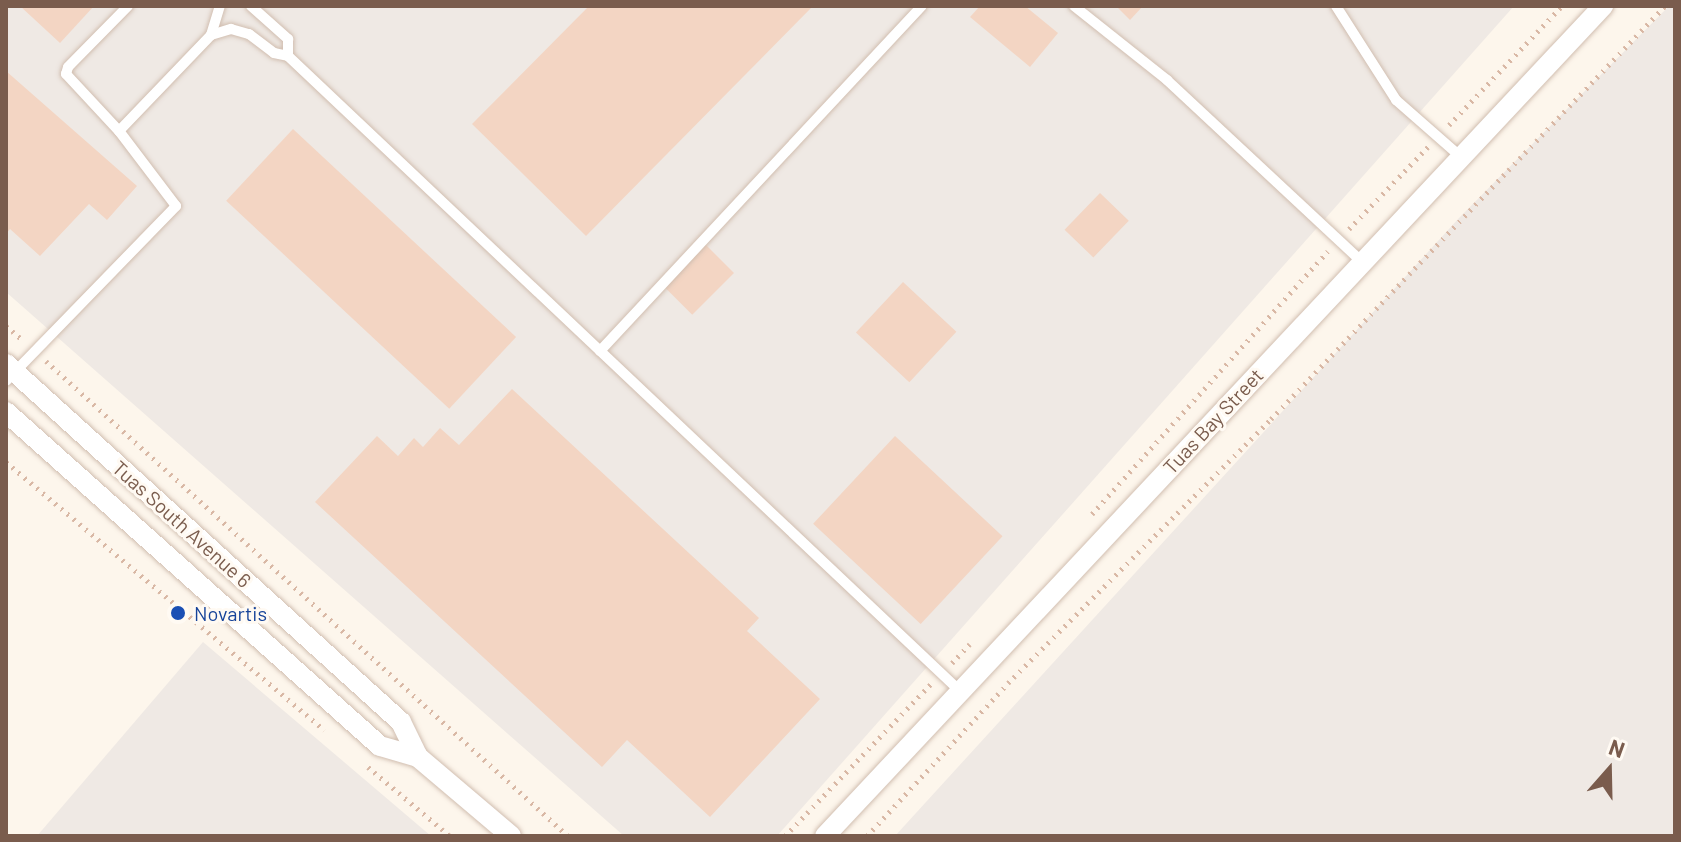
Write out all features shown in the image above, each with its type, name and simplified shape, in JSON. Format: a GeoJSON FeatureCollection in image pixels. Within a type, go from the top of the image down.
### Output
{"type":"FeatureCollection","features":[{"type":"Feature","properties":{"kind":"street","name":"Tuas Bay Street"},"geometry":{"type":"LineString","coordinates":[[825,836],[1603,6]]}},
{"type":"Feature","properties":{"kind":"street","name":"Tuas South Avenue 6"},"geometry":{"type":"LineString","coordinates":[[9,372],[401,722],[418,757],[511,836]]}},
{"type":"Feature","properties":{"kind":"street","name":"Tuas South Avenue 6"},"geometry":{"type":"LineString","coordinates":[[6,412],[380,746],[418,757]]}},
{"type":"Feature","properties":{"kind":"lane"},"geometry":{"type":"LineString","coordinates":[[9,372],[35,351],[176,206],[119,131],[68,78],[66,71],[128,6]]}},
{"type":"Feature","properties":{"kind":"lane"},"geometry":{"type":"LineString","coordinates":[[119,131],[211,35],[220,6]]}},
{"type":"Feature","properties":{"kind":"lane"},"geometry":{"type":"LineString","coordinates":[[251,6],[288,39],[288,56]]}},
{"type":"Feature","properties":{"kind":"lane"},"geometry":{"type":"LineString","coordinates":[[600,351],[922,6]]}},
{"type":"Feature","properties":{"kind":"lane"},"geometry":{"type":"LineString","coordinates":[[1074,6],[1167,80],[1362,262]]}},
{"type":"Feature","properties":{"kind":"lane"},"geometry":{"type":"LineString","coordinates":[[1336,6],[1396,100],[1461,157]]}},
{"type":"Feature","properties":{"kind":"lane"},"geometry":{"type":"LineString","coordinates":[[211,35],[231,29],[240,31],[259,39],[274,53],[288,56],[960,691]]}},
{"type":"Feature","properties":{"kind":"path"},"geometry":{"type":"LineString","coordinates":[[1089,518],[1338,240],[1562,6]]}},
{"type":"Feature","properties":{"kind":"path"},"geometry":{"type":"LineString","coordinates":[[867,836],[1008,683],[1271,419],[1665,6]]}},
{"type":"Feature","properties":{"kind":"path"},"geometry":{"type":"LineString","coordinates":[[6,326],[568,836]]}},
{"type":"Feature","properties":{"kind":"path"},"geometry":{"type":"LineString","coordinates":[[6,462],[331,736]]}},
{"type":"Feature","properties":{"kind":"path"},"geometry":{"type":"LineString","coordinates":[[785,836],[973,641]]}},
{"type":"Feature","properties":{"kind":"path"},"geometry":{"type":"LineString","coordinates":[[367,766],[450,836]]}},
{"type":"Feature","properties":{"kind":"shaded area"},"geometry":{"type":"Polygon","coordinates":[[[6,6],[1514,6],[777,836],[624,836],[6,292],[6,6]]]}},
{"type":"Feature","properties":{"kind":"shaded area"},"geometry":{"type":"Polygon","coordinates":[[[1669,6],[1675,6],[1675,836],[895,836],[1459,218],[1669,6]]]}},
{"type":"Feature","properties":{"kind":"shaded area"},"geometry":{"type":"Polygon","coordinates":[[[203,642],[431,836],[37,836],[203,642]]]}},
{"type":"Feature","properties":{"kind":"building"},"geometry":{"type":"Polygon","coordinates":[[[20,6],[94,6],[60,43],[20,6]]]}},
{"type":"Feature","properties":{"kind":"building"},"geometry":{"type":"Polygon","coordinates":[[[589,6],[813,6],[586,236],[472,124],[589,6]]]}},
{"type":"Feature","properties":{"kind":"building"},"geometry":{"type":"Polygon","coordinates":[[[980,6],[1025,6],[1058,33],[1030,67],[970,17],[980,6]]]}},
{"type":"Feature","properties":{"kind":"building"},"geometry":{"type":"Polygon","coordinates":[[[1116,6],[1143,6],[1130,20],[1116,6]]]}},
{"type":"Feature","properties":{"kind":"building"},"geometry":{"type":"Polygon","coordinates":[[[6,71],[137,186],[107,220],[89,204],[40,256],[10,229],[6,234],[6,71]]]}},
{"type":"Feature","properties":{"kind":"building"},"geometry":{"type":"Polygon","coordinates":[[[293,129],[516,337],[449,409],[226,201],[293,129]]]}},
{"type":"Feature","properties":{"kind":"building"},"geometry":{"type":"Polygon","coordinates":[[[1100,193],[1129,221],[1093,257],[1065,230],[1100,193]]]}},
{"type":"Feature","properties":{"kind":"building"},"geometry":{"type":"Polygon","coordinates":[[[705,244],[734,273],[692,315],[663,286],[705,244]]]}},
{"type":"Feature","properties":{"kind":"building"},"geometry":{"type":"Polygon","coordinates":[[[903,282],[956,332],[909,382],[856,332],[903,282]]]}},
{"type":"Feature","properties":{"kind":"building"},"geometry":{"type":"Polygon","coordinates":[[[512,389],[759,618],[747,631],[820,699],[710,817],[627,740],[602,767],[315,502],[377,436],[398,456],[414,438],[423,447],[440,428],[459,445],[512,389]]]}},
{"type":"Feature","properties":{"kind":"building"},"geometry":{"type":"Polygon","coordinates":[[[895,436],[1003,536],[921,624],[813,524],[895,436]]]}},
{"type":"Feature","properties":{"kind":"place","name":"Novartis"},"geometry":{"type":"Point","coordinates":[178,613]}}]}
